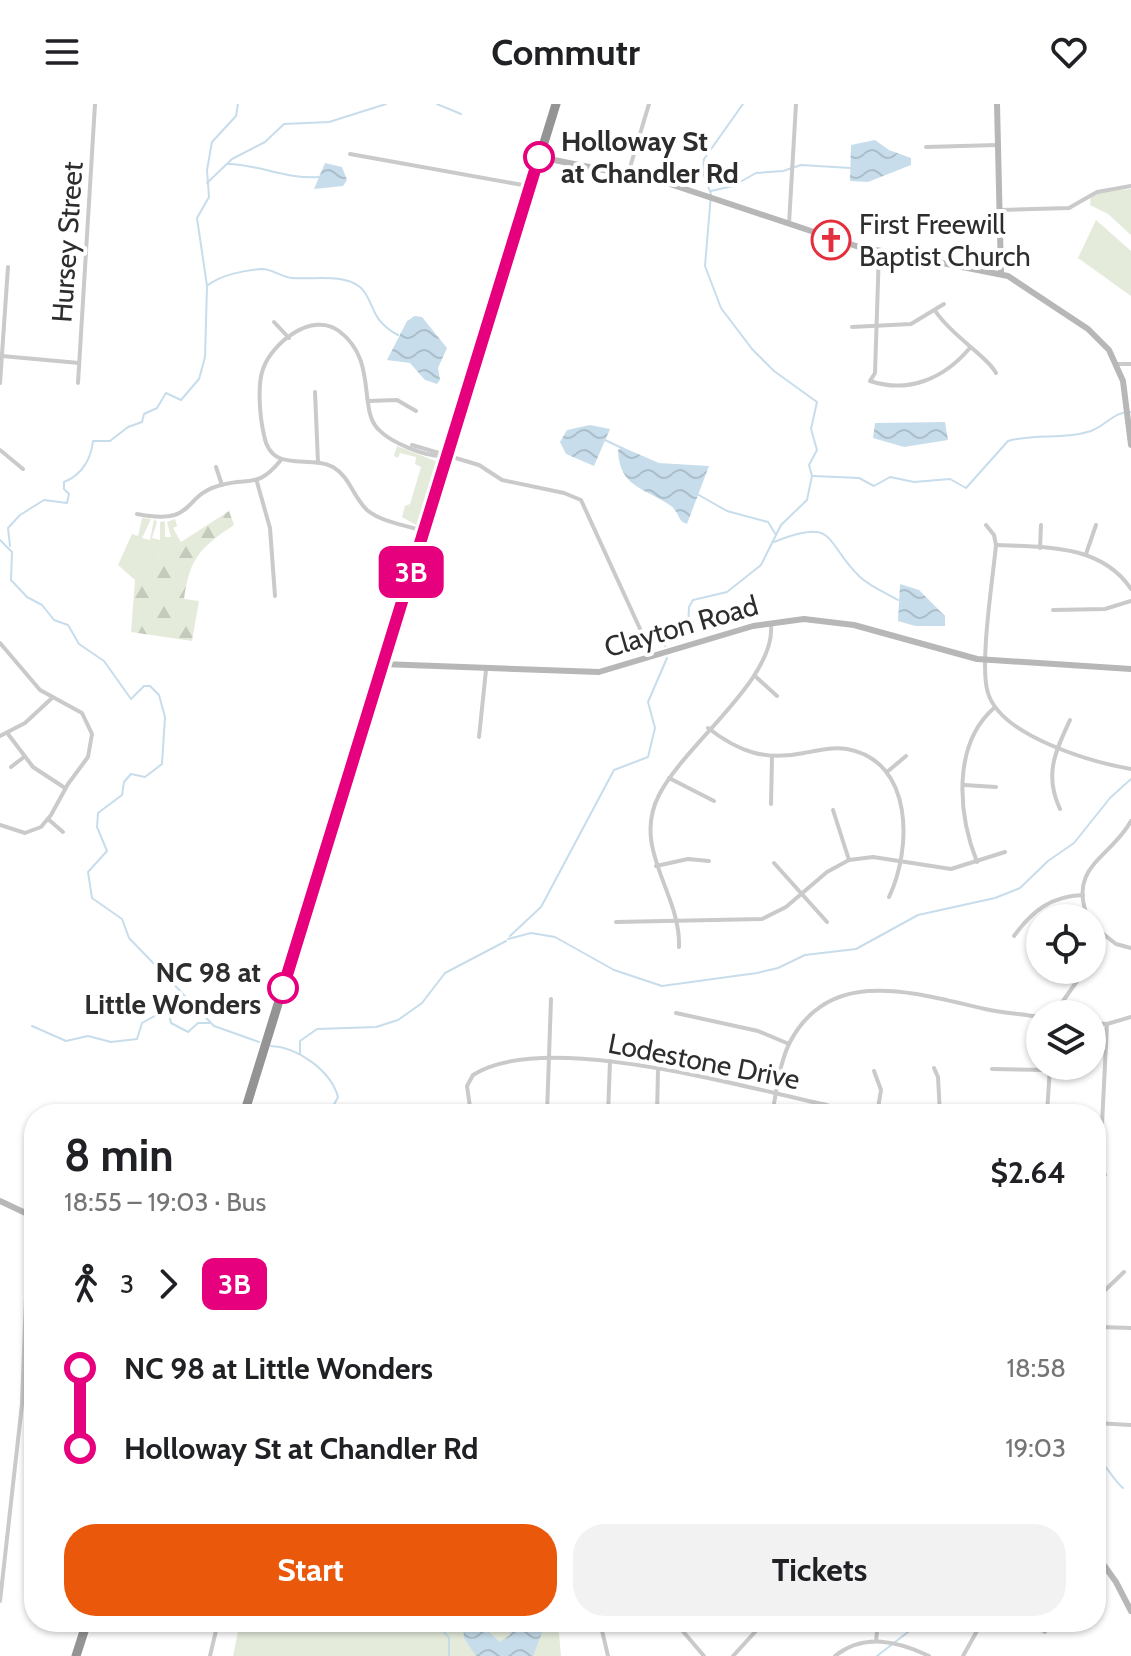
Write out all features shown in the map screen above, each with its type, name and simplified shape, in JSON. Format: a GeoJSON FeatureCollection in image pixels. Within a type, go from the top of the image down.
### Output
{"type":"FeatureCollection","features":[{"type":"Feature","properties":{"kind":"highway"},"geometry":{"type":"LineString","coordinates":[[247,1104],[556,104]]}},
{"type":"Feature","properties":{"kind":"highway"},"geometry":{"type":"LineString","coordinates":[[76,1656],[84,1632]]}},
{"type":"Feature","properties":{"kind":"street","name":"Hursey Street"},"geometry":{"type":"LineString","coordinates":[[78,383],[95,104]]}},
{"type":"Feature","properties":{"kind":"street"},"geometry":{"type":"LineString","coordinates":[[628,174],[649,104]]}},
{"type":"Feature","properties":{"kind":"street"},"geometry":{"type":"LineString","coordinates":[[789,224],[796,104]]}},
{"type":"Feature","properties":{"kind":"street"},"geometry":{"type":"LineString","coordinates":[[997,104],[1001,273]]}},
{"type":"Feature","properties":{"kind":"street"},"geometry":{"type":"LineString","coordinates":[[926,147],[997,145]]}},
{"type":"Feature","properties":{"kind":"street"},"geometry":{"type":"LineString","coordinates":[[350,154],[530,186]]}},
{"type":"Feature","properties":{"kind":"street"},"geometry":{"type":"LineString","coordinates":[[539,157],[681,187],[879,251],[1001,273],[1020,282],[1106,345],[1117,364],[1131,445]]}},
{"type":"Feature","properties":{"kind":"street"},"geometry":{"type":"LineString","coordinates":[[998,210],[1069,208],[1097,192],[1131,186]]}},
{"type":"Feature","properties":{"kind":"street"},"geometry":{"type":"LineString","coordinates":[[879,251],[875,373],[870,381],[882,384],[925,382],[950,369],[969,349]]}},
{"type":"Feature","properties":{"kind":"street"},"geometry":{"type":"LineString","coordinates":[[0,383],[3,295],[8,267]]}},
{"type":"Feature","properties":{"kind":"street"},"geometry":{"type":"LineString","coordinates":[[852,327],[911,324],[936,312],[944,304]]}},
{"type":"Feature","properties":{"kind":"street"},"geometry":{"type":"LineString","coordinates":[[936,312],[969,349],[992,366],[996,373]]}},
{"type":"Feature","properties":{"kind":"street"},"geometry":{"type":"LineString","coordinates":[[274,322],[289,338]]}},
{"type":"Feature","properties":{"kind":"street"},"geometry":{"type":"LineString","coordinates":[[423,531],[367,510],[342,473],[318,463],[291,464],[274,455],[264,438],[260,378],[272,353],[289,338],[316,324],[341,333],[365,368],[368,401],[379,430],[436,456],[447,455],[479,465],[502,480],[581,500],[652,658]]}},
{"type":"Feature","properties":{"kind":"street"},"geometry":{"type":"LineString","coordinates":[[1,356],[79,363]]}},
{"type":"Feature","properties":{"kind":"street"},"geometry":{"type":"LineString","coordinates":[[1117,364],[1131,364]]}},
{"type":"Feature","properties":{"kind":"street"},"geometry":{"type":"LineString","coordinates":[[315,392],[318,463]]}},
{"type":"Feature","properties":{"kind":"street"},"geometry":{"type":"LineString","coordinates":[[368,401],[397,400],[416,411]]}},
{"type":"Feature","properties":{"kind":"street"},"geometry":{"type":"LineString","coordinates":[[0,450],[23,469]]}},
{"type":"Feature","properties":{"kind":"street"},"geometry":{"type":"LineString","coordinates":[[137,514],[162,519],[179,515],[222,485],[257,482],[281,460]]}},
{"type":"Feature","properties":{"kind":"street"},"geometry":{"type":"LineString","coordinates":[[216,467],[222,485]]}},
{"type":"Feature","properties":{"kind":"street"},"geometry":{"type":"LineString","coordinates":[[257,482],[270,528],[275,596]]}},
{"type":"Feature","properties":{"kind":"street"},"geometry":{"type":"LineString","coordinates":[[986,525],[992,531],[996,545],[986,660],[986,688],[994,708],[1011,723],[1057,747],[1082,757],[1131,769]]}},
{"type":"Feature","properties":{"kind":"street"},"geometry":{"type":"LineString","coordinates":[[1040,548],[1041,525]]}},
{"type":"Feature","properties":{"kind":"street"},"geometry":{"type":"LineString","coordinates":[[1086,554],[1096,525]]}},
{"type":"Feature","properties":{"kind":"street"},"geometry":{"type":"LineString","coordinates":[[996,545],[1086,554],[1110,566],[1131,589]]}},
{"type":"Feature","properties":{"kind":"street"},"geometry":{"type":"LineString","coordinates":[[1053,610],[1105,609],[1131,601]]}},
{"type":"Feature","properties":{"kind":"street","name":"Clayton Road"},"geometry":{"type":"LineString","coordinates":[[382,664],[592,673],[770,623],[832,621],[986,660],[1131,669]]}},
{"type":"Feature","properties":{"kind":"street"},"geometry":{"type":"LineString","coordinates":[[679,947],[679,920],[656,866],[651,823],[655,804],[669,778],[708,728],[755,676],[769,649],[770,623]]}},
{"type":"Feature","properties":{"kind":"street"},"geometry":{"type":"LineString","coordinates":[[0,643],[36,686],[52,698],[76,708],[92,734],[88,757],[65,788],[48,819],[25,833],[0,825]]}},
{"type":"Feature","properties":{"kind":"street"},"geometry":{"type":"LineString","coordinates":[[479,737],[486,670]]}},
{"type":"Feature","properties":{"kind":"street"},"geometry":{"type":"LineString","coordinates":[[755,676],[777,696]]}},
{"type":"Feature","properties":{"kind":"street"},"geometry":{"type":"LineString","coordinates":[[0,736],[8,734],[52,698]]}},
{"type":"Feature","properties":{"kind":"street"},"geometry":{"type":"LineString","coordinates":[[977,862],[963,819],[964,785],[970,739],[979,723],[994,708]]}},
{"type":"Feature","properties":{"kind":"street"},"geometry":{"type":"LineString","coordinates":[[1060,809],[1050,780],[1057,747],[1070,720]]}},
{"type":"Feature","properties":{"kind":"street"},"geometry":{"type":"LineString","coordinates":[[708,728],[734,747],[772,757],[843,749],[868,756],[887,772],[902,803],[899,861],[889,897]]}},
{"type":"Feature","properties":{"kind":"street"},"geometry":{"type":"LineString","coordinates":[[8,734],[40,773],[65,788]]}},
{"type":"Feature","properties":{"kind":"street"},"geometry":{"type":"LineString","coordinates":[[887,772],[906,756]]}},
{"type":"Feature","properties":{"kind":"street"},"geometry":{"type":"LineString","coordinates":[[11,767],[24,757]]}},
{"type":"Feature","properties":{"kind":"street"},"geometry":{"type":"LineString","coordinates":[[771,804],[772,757]]}},
{"type":"Feature","properties":{"kind":"street"},"geometry":{"type":"LineString","coordinates":[[669,778],[714,801]]}},
{"type":"Feature","properties":{"kind":"street"},"geometry":{"type":"LineString","coordinates":[[964,785],[996,787]]}},
{"type":"Feature","properties":{"kind":"street"},"geometry":{"type":"LineString","coordinates":[[833,810],[849,860]]}},
{"type":"Feature","properties":{"kind":"street"},"geometry":{"type":"LineString","coordinates":[[48,819],[63,832]]}},
{"type":"Feature","properties":{"kind":"street"},"geometry":{"type":"LineString","coordinates":[[1085,904],[1083,895],[1092,866],[1131,821]]}},
{"type":"Feature","properties":{"kind":"street"},"geometry":{"type":"LineString","coordinates":[[616,922],[762,919],[804,893],[827,872],[849,860],[873,857],[951,869],[1005,852]]}},
{"type":"Feature","properties":{"kind":"street"},"geometry":{"type":"LineString","coordinates":[[656,866],[688,859],[709,861]]}},
{"type":"Feature","properties":{"kind":"street"},"geometry":{"type":"LineString","coordinates":[[774,863],[827,922]]}},
{"type":"Feature","properties":{"kind":"street"},"geometry":{"type":"LineString","coordinates":[[1014,936],[1040,907],[1060,898],[1083,895]]}},
{"type":"Feature","properties":{"kind":"street"},"geometry":{"type":"LineString","coordinates":[[1106,937],[1131,948]]}},
{"type":"Feature","properties":{"kind":"street"},"geometry":{"type":"LineString","coordinates":[[774,1104],[789,1044],[802,1023],[825,1005],[862,992],[915,991],[989,1010],[1026,1015]]}},
{"type":"Feature","properties":{"kind":"street"},"geometry":{"type":"LineString","coordinates":[[547,1104],[551,999]]}},
{"type":"Feature","properties":{"kind":"street"},"geometry":{"type":"LineString","coordinates":[[676,1013],[758,1031],[789,1044]]}},
{"type":"Feature","properties":{"kind":"street"},"geometry":{"type":"LineString","coordinates":[[1101,1104],[1107,1024],[1131,1017]]}},
{"type":"Feature","properties":{"kind":"street","name":"Lodestone Drive"},"geometry":{"type":"LineString","coordinates":[[470,1104],[467,1086],[473,1075],[501,1065],[549,1059],[610,1061],[813,1104]]}},
{"type":"Feature","properties":{"kind":"street"},"geometry":{"type":"LineString","coordinates":[[608,1104],[610,1061]]}},
{"type":"Feature","properties":{"kind":"street"},"geometry":{"type":"LineString","coordinates":[[934,1068],[938,1077],[939,1104]]}},
{"type":"Feature","properties":{"kind":"street"},"geometry":{"type":"LineString","coordinates":[[992,1069],[1026,1068]]}},
{"type":"Feature","properties":{"kind":"street"},"geometry":{"type":"LineString","coordinates":[[657,1104],[658,1070]]}},
{"type":"Feature","properties":{"kind":"street"},"geometry":{"type":"LineString","coordinates":[[874,1071],[881,1090],[879,1104]]}},
{"type":"Feature","properties":{"kind":"street"},"geometry":{"type":"LineString","coordinates":[[1048,1104],[1049,1080]]}},
{"type":"Feature","properties":{"kind":"street"},"geometry":{"type":"LineString","coordinates":[[0,1201],[24,1212]]}},
{"type":"Feature","properties":{"kind":"street"},"geometry":{"type":"LineString","coordinates":[[1106,1287],[1124,1272]]}},
{"type":"Feature","properties":{"kind":"street"},"geometry":{"type":"LineString","coordinates":[[1106,1327],[1131,1328]]}},
{"type":"Feature","properties":{"kind":"street"},"geometry":{"type":"LineString","coordinates":[[6,1606],[0,1602],[22,1404],[24,1351]]}},
{"type":"Feature","properties":{"kind":"street"},"geometry":{"type":"LineString","coordinates":[[1106,1424],[1131,1425]]}},
{"type":"Feature","properties":{"kind":"street"},"geometry":{"type":"LineString","coordinates":[[1106,1568],[1128,1598],[1131,1611]]}},
{"type":"Feature","properties":{"kind":"street"},"geometry":{"type":"LineString","coordinates":[[210,1656],[216,1632]]}},
{"type":"Feature","properties":{"kind":"street"},"geometry":{"type":"LineString","coordinates":[[602,1632],[608,1656]]}},
{"type":"Feature","properties":{"kind":"street"},"geometry":{"type":"LineString","coordinates":[[684,1632],[704,1656]]}},
{"type":"Feature","properties":{"kind":"street"},"geometry":{"type":"LineString","coordinates":[[733,1656],[755,1632]]}},
{"type":"Feature","properties":{"kind":"street"},"geometry":{"type":"LineString","coordinates":[[876,1641],[877,1632]]}},
{"type":"Feature","properties":{"kind":"street"},"geometry":{"type":"LineString","coordinates":[[963,1656],[976,1632]]}},
{"type":"Feature","properties":{"kind":"street"},"geometry":{"type":"LineString","coordinates":[[835,1656],[853,1645],[876,1641],[901,1644],[929,1656]]}},
{"type":"Feature","properties":{"kind":"green space"},"geometry":{"type":"Polygon","coordinates":[[[1131,189],[1131,235],[1108,214],[1090,205],[1091,193],[1131,189]]]}},
{"type":"Feature","properties":{"kind":"green space"},"geometry":{"type":"Polygon","coordinates":[[[1096,220],[1131,251],[1131,296],[1078,258],[1096,220]]]}},
{"type":"Feature","properties":{"kind":"green space"},"geometry":{"type":"Polygon","coordinates":[[[397,446],[438,462],[418,526],[402,517],[405,506],[410,504],[421,467],[415,464],[416,457],[400,453],[398,458],[394,456],[397,446]]]}},
{"type":"Feature","properties":{"kind":"green space"},"geometry":{"type":"Polygon","coordinates":[[[229,511],[234,525],[205,547],[190,573],[184,599],[199,601],[192,641],[131,632],[135,580],[161,555],[229,511]]]}},
{"type":"Feature","properties":{"kind":"green space"},"geometry":{"type":"Polygon","coordinates":[[[142,518],[151,519],[142,538],[150,540],[154,519],[157,522],[152,538],[160,540],[160,522],[165,521],[165,537],[171,537],[167,522],[175,519],[177,526],[173,528],[182,544],[161,555],[135,580],[118,565],[132,534],[138,536],[142,518]]]}},
{"type":"Feature","properties":{"kind":"green space"},"geometry":{"type":"Polygon","coordinates":[[[238,1632],[559,1632],[561,1656],[233,1656],[238,1632]]]}},
{"type":"Feature","properties":{"kind":"water"},"geometry":{"type":"Polygon","coordinates":[[[875,140],[889,150],[911,158],[911,165],[868,182],[850,181],[851,145],[875,140]]]}},
{"type":"Feature","properties":{"kind":"water"},"geometry":{"type":"Polygon","coordinates":[[[325,163],[342,167],[347,180],[343,186],[314,189],[325,163]]]}},
{"type":"Feature","properties":{"kind":"water"},"geometry":{"type":"Polygon","coordinates":[[[415,316],[422,317],[447,348],[438,368],[440,380],[437,384],[425,380],[410,363],[387,360],[407,321],[415,316]]]}},
{"type":"Feature","properties":{"kind":"water"},"geometry":{"type":"Polygon","coordinates":[[[945,422],[948,440],[904,447],[873,438],[875,423],[945,422]]]}},
{"type":"Feature","properties":{"kind":"water"},"geometry":{"type":"Polygon","coordinates":[[[590,425],[610,429],[594,466],[566,454],[560,442],[567,430],[590,425]]]}},
{"type":"Feature","properties":{"kind":"water"},"geometry":{"type":"Polygon","coordinates":[[[622,447],[659,463],[709,466],[687,524],[671,506],[629,480],[620,463],[618,450],[622,447]]]}},
{"type":"Feature","properties":{"kind":"water"},"geometry":{"type":"Polygon","coordinates":[[[900,584],[919,590],[945,616],[945,626],[915,626],[898,621],[900,584]]]}},
{"type":"Feature","properties":{"kind":"water"},"geometry":{"type":"Polygon","coordinates":[[[464,1632],[490,1632],[500,1642],[510,1632],[542,1632],[533,1656],[476,1656],[464,1638],[464,1632]]]}},
{"type":"Feature","properties":{"kind":"waterway"},"geometry":{"type":"LineString","coordinates":[[10,546],[8,528],[20,515],[44,500],[67,503],[69,494],[64,489],[64,482],[84,466],[93,441],[110,441],[128,427],[142,422],[144,414],[157,408],[166,393],[181,400],[199,379],[205,357],[207,286],[197,218],[209,197],[207,170],[212,142],[236,116],[238,104]]}},
{"type":"Feature","properties":{"kind":"waterway"},"geometry":{"type":"LineString","coordinates":[[207,183],[232,159],[265,142],[284,124],[329,122],[386,104]]}},
{"type":"Feature","properties":{"kind":"waterway"},"geometry":{"type":"LineString","coordinates":[[437,104],[461,114]]}},
{"type":"Feature","properties":{"kind":"waterway"},"geometry":{"type":"LineString","coordinates":[[665,646],[669,637],[688,628],[689,607],[693,600],[727,592],[761,565],[781,525],[807,500],[812,476],[809,465],[817,450],[811,429],[817,402],[774,371],[752,349],[721,308],[705,266],[711,194],[703,173],[704,159],[743,104]]}},
{"type":"Feature","properties":{"kind":"waterway"},"geometry":{"type":"LineString","coordinates":[[228,164],[295,176],[319,177]]}},
{"type":"Feature","properties":{"kind":"waterway"},"geometry":{"type":"LineString","coordinates":[[711,191],[733,186],[756,173],[783,171],[801,165],[851,168]]}},
{"type":"Feature","properties":{"kind":"waterway"},"geometry":{"type":"LineString","coordinates":[[208,285],[220,278],[262,269],[292,278],[345,280],[365,292],[382,323],[398,335]]}},
{"type":"Feature","properties":{"kind":"waterway"},"geometry":{"type":"LineString","coordinates":[[813,476],[859,478],[874,486],[890,477],[914,482],[950,479],[966,488],[1008,441],[1081,434],[1115,416],[1131,412]]}},
{"type":"Feature","properties":{"kind":"waterway"},"geometry":{"type":"LineString","coordinates":[[605,440],[624,449]]}},
{"type":"Feature","properties":{"kind":"waterway"},"geometry":{"type":"LineString","coordinates":[[697,494],[727,511],[768,522],[776,535]]}},
{"type":"Feature","properties":{"kind":"waterway"},"geometry":{"type":"LineString","coordinates":[[774,542],[809,532],[820,533],[828,537],[860,577],[898,600]]}},
{"type":"Feature","properties":{"kind":"waterway"},"geometry":{"type":"LineString","coordinates":[[0,540],[12,552],[11,580],[27,597],[42,605],[54,620],[68,625],[79,644],[104,661],[131,699],[144,686],[150,686],[159,695],[165,717],[162,764],[145,777],[131,774],[124,782],[122,795],[98,813],[97,827],[107,851],[88,872],[92,898],[122,919],[129,938],[214,1026],[259,1042]]}},
{"type":"Feature","properties":{"kind":"waterway"},"geometry":{"type":"LineString","coordinates":[[510,936],[541,907],[614,770],[648,757],[655,728],[648,702],[667,658]]}},
{"type":"Feature","properties":{"kind":"waterway"},"geometry":{"type":"LineString","coordinates":[[508,939],[531,933],[555,937],[614,970],[662,986],[757,973],[778,968],[805,955],[856,949],[918,915],[995,898],[1020,888],[1048,861],[1074,843],[1110,798],[1131,779]]}},
{"type":"Feature","properties":{"kind":"waterway"},"geometry":{"type":"LineString","coordinates":[[300,1054],[300,1041],[317,1029],[376,1027],[398,1020],[422,1003],[445,973],[506,941]]}},
{"type":"Feature","properties":{"kind":"waterway"},"geometry":{"type":"LineString","coordinates":[[32,1026],[66,1041],[88,1036],[111,1042],[137,1039],[142,1023],[160,1013],[169,1014],[171,1023],[188,1032],[198,1023],[210,1023]]}},
{"type":"Feature","properties":{"kind":"waterway"},"geometry":{"type":"LineString","coordinates":[[271,1046],[292,1051],[321,1070],[338,1097],[334,1104]]}},
{"type":"Feature","properties":{"kind":"waterway"},"geometry":{"type":"LineString","coordinates":[[1106,1467],[1123,1488]]}},
{"type":"Feature","properties":{"kind":"waterway"},"geometry":{"type":"LineString","coordinates":[[444,1632],[449,1638],[449,1656]]}},
{"type":"Feature","properties":{"kind":"waterway"},"geometry":{"type":"LineString","coordinates":[[877,1656],[908,1632]]}},
{"type":"Feature","properties":{"kind":"bus line","name":"3B"},"geometry":{"type":"LineString","coordinates":[[283,988],[539,157]]}},
{"type":"Feature","properties":{"kind":"place","name":"Holloway St at Chandler Rd"},"geometry":{"type":"Point","coordinates":[539,157]}},
{"type":"Feature","properties":{"kind":"place","name":"First Freewill Baptist Church"},"geometry":{"type":"Point","coordinates":[831,240]}},
{"type":"Feature","properties":{"kind":"place","name":"NC 98 at Little Wonders"},"geometry":{"type":"Point","coordinates":[283,988]}}]}
